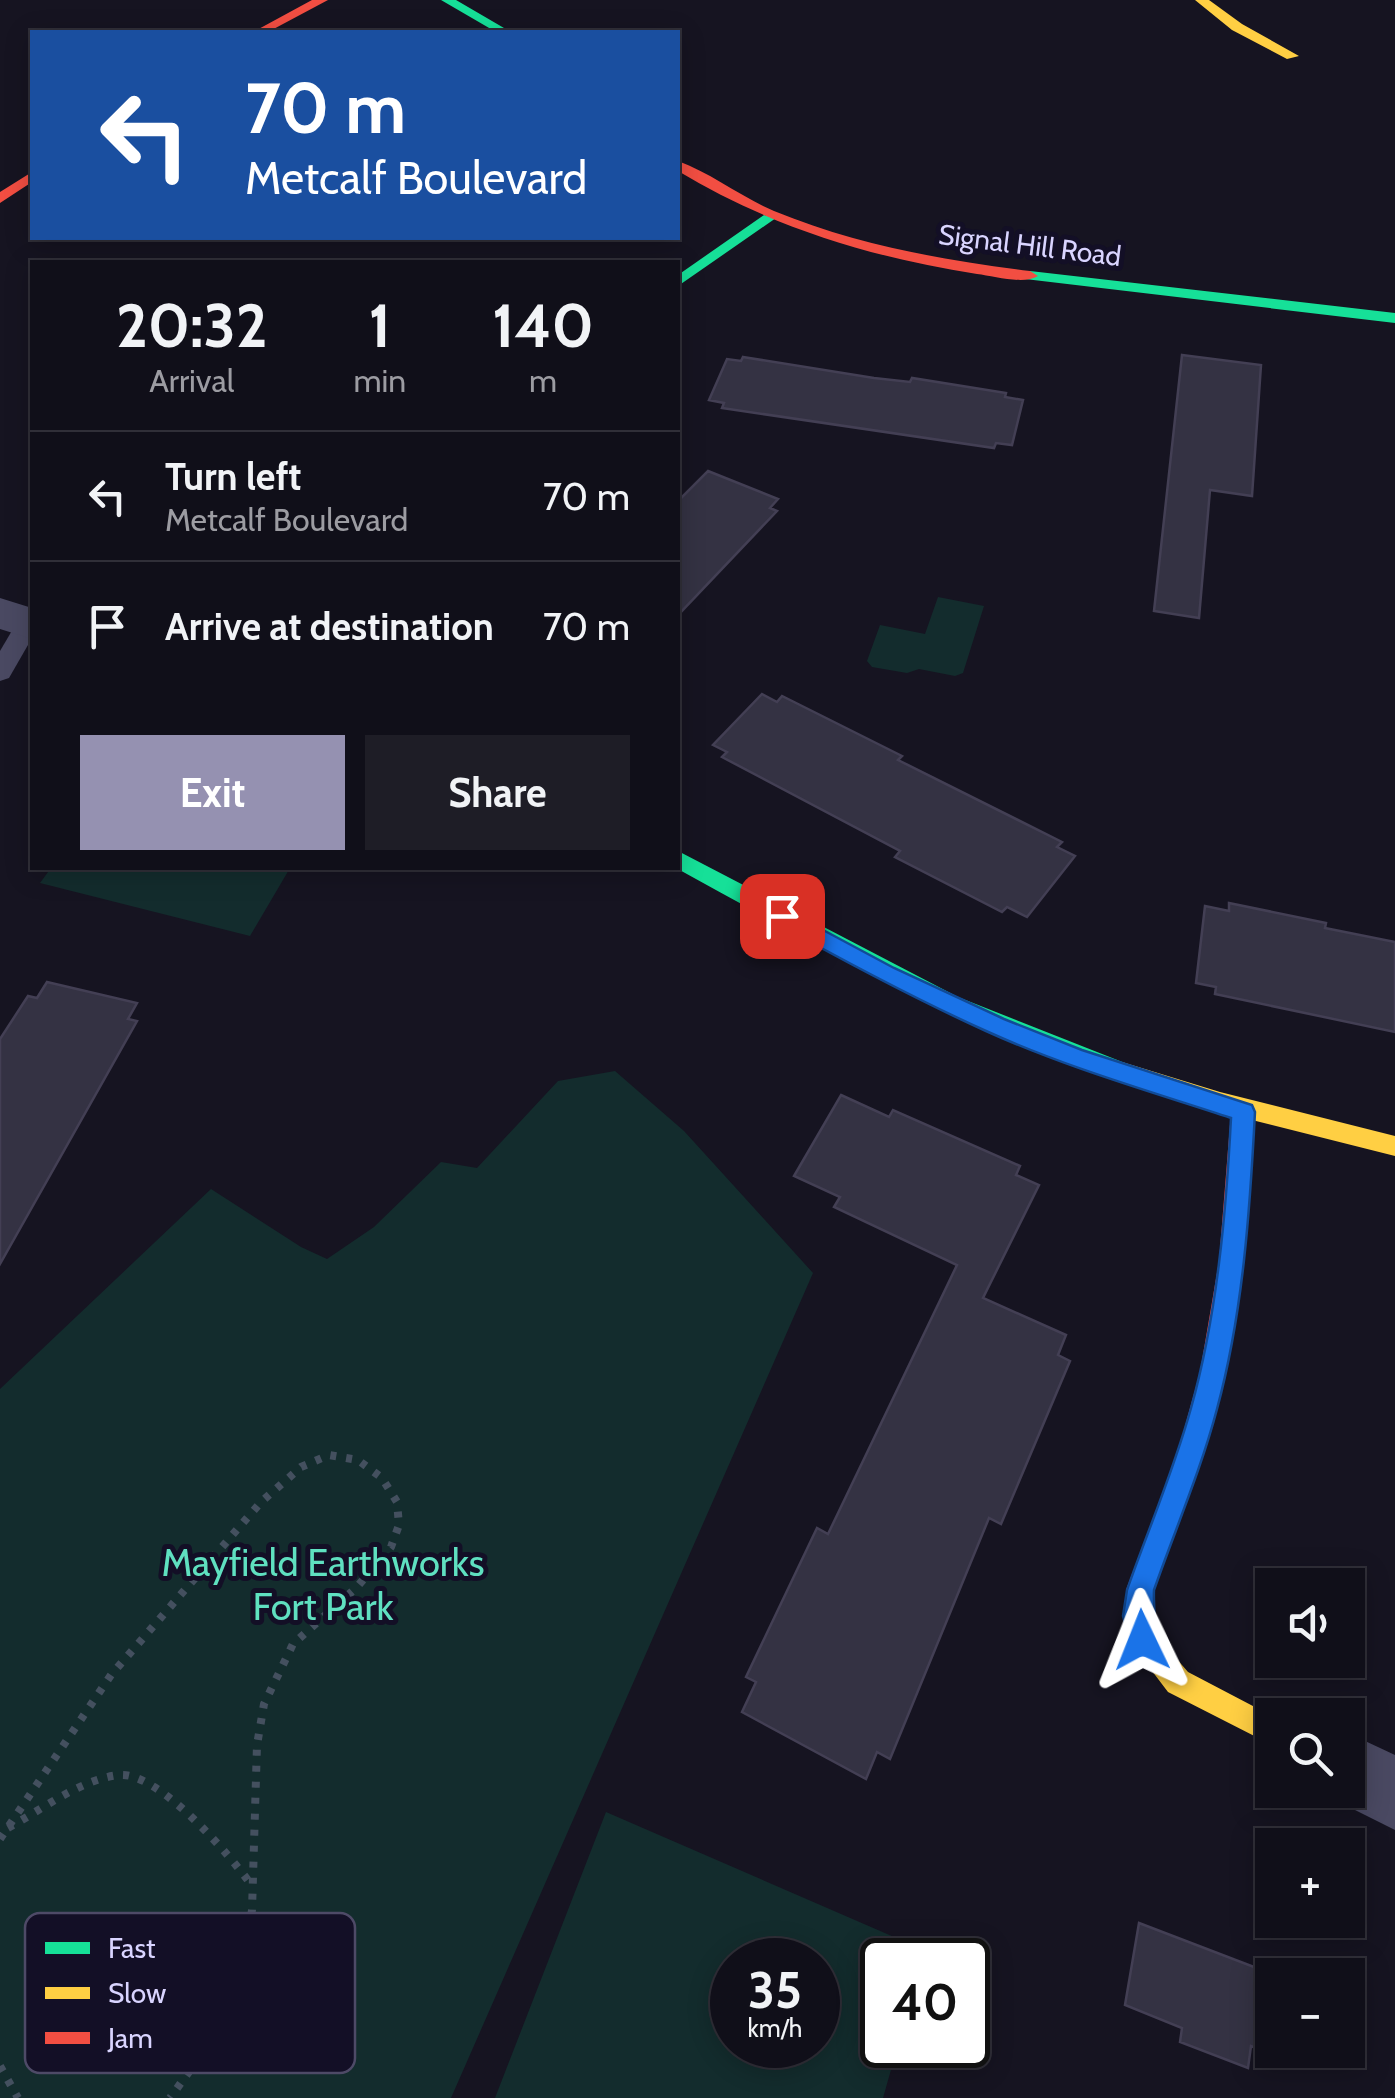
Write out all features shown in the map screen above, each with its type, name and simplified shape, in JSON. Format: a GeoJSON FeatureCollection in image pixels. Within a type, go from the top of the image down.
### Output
{"type":"FeatureCollection","features":[{"type":"Feature","properties":{"kind":"street"},"geometry":{"type":"LineString","coordinates":[[262,30],[322,0]]}},
{"type":"Feature","properties":{"kind":"street"},"geometry":{"type":"LineString","coordinates":[[447,0],[502,30]]}},
{"type":"Feature","properties":{"kind":"street"},"geometry":{"type":"LineString","coordinates":[[1201,0],[1237,27],[1292,56]]}},
{"type":"Feature","properties":{"kind":"street","name":"Signal Hill Road"},"geometry":{"type":"LineString","coordinates":[[680,166],[737,203],[769,218],[864,248],[954,267],[1395,318]]}},
{"type":"Feature","properties":{"kind":"street"},"geometry":{"type":"LineString","coordinates":[[0,199],[30,177]]}},
{"type":"Feature","properties":{"kind":"street"},"geometry":{"type":"LineString","coordinates":[[680,281],[769,218]]}},
{"type":"Feature","properties":{"kind":"street"},"geometry":{"type":"LineString","coordinates":[[680,859],[952,1006],[1076,1058],[1244,1112],[1395,1146]]}},
{"type":"Feature","properties":{"kind":"street"},"geometry":{"type":"LineString","coordinates":[[1244,1112],[1239,1188],[1219,1346],[1204,1411],[1140,1590],[1138,1616],[1142,1640],[1168,1678],[1255,1722]]}},
{"type":"Feature","properties":{"kind":"street"},"geometry":{"type":"LineString","coordinates":[[1365,1778],[1395,1794]]}},
{"type":"Feature","properties":{"kind":"lane"},"geometry":{"type":"LineString","coordinates":[[0,672],[15,621]]}},
{"type":"Feature","properties":{"kind":"path"},"geometry":{"type":"LineString","coordinates":[[0,1839],[111,1675],[261,1502],[289,1476],[322,1456],[341,1454],[360,1460],[384,1479],[400,1524],[390,1549],[366,1580],[296,1639],[262,1708],[251,1913]]}},
{"type":"Feature","properties":{"kind":"path"},"geometry":{"type":"LineString","coordinates":[[7,1828],[95,1780],[123,1774],[147,1781],[226,1850],[254,1888]]}},
{"type":"Feature","properties":{"kind":"path"},"geometry":{"type":"LineString","coordinates":[[0,2066],[18,2098]]}},
{"type":"Feature","properties":{"kind":"path"},"geometry":{"type":"LineString","coordinates":[[170,2098],[189,2073]]}},
{"type":"Feature","properties":{"kind":"green space"},"geometry":{"type":"Polygon","coordinates":[[[938,597],[984,606],[963,673],[955,676],[919,669],[907,673],[872,667],[867,661],[880,625],[925,634],[938,597]]]}},
{"type":"Feature","properties":{"kind":"green space"},"geometry":{"type":"Polygon","coordinates":[[[50,870],[289,870],[250,936],[40,883],[50,870]]]}},
{"type":"Feature","properties":{"kind":"green space","name":"Mayfield Earthworks Fort Park"},"geometry":{"type":"Polygon","coordinates":[[[615,1071],[684,1131],[813,1273],[451,2098],[0,2098],[0,1389],[211,1189],[301,1247],[327,1259],[374,1227],[441,1162],[477,1168],[558,1081],[615,1071]]]}},
{"type":"Feature","properties":{"kind":"green space"},"geometry":{"type":"Polygon","coordinates":[[[606,1812],[896,1938],[860,1938],[860,2068],[891,2068],[883,2098],[495,2098],[606,1812]]]}},
{"type":"Feature","properties":{"kind":"building"},"geometry":{"type":"Polygon","coordinates":[[[1182,355],[1261,365],[1252,496],[1210,490],[1199,618],[1154,611],[1182,355]]]}},
{"type":"Feature","properties":{"kind":"building"},"geometry":{"type":"Polygon","coordinates":[[[743,357],[874,378],[910,382],[912,378],[1006,393],[1005,397],[1023,400],[1012,445],[996,443],[994,448],[722,408],[724,403],[709,400],[727,359],[741,361],[743,357]]]}},
{"type":"Feature","properties":{"kind":"building"},"geometry":{"type":"Polygon","coordinates":[[[708,471],[778,499],[770,508],[777,511],[680,613],[680,499],[708,471]]]}},
{"type":"Feature","properties":{"kind":"building"},"geometry":{"type":"Polygon","coordinates":[[[762,694],[777,702],[782,696],[902,756],[898,760],[1062,842],[1057,847],[1075,856],[1027,917],[1007,907],[1002,912],[895,857],[900,851],[722,757],[727,752],[713,745],[762,694]]]}},
{"type":"Feature","properties":{"kind":"building"},"geometry":{"type":"Polygon","coordinates":[[[1229,903],[1395,942],[1395,1032],[1215,994],[1216,987],[1196,983],[1205,906],[1229,911],[1229,903]]]}},
{"type":"Feature","properties":{"kind":"building"},"geometry":{"type":"Polygon","coordinates":[[[47,982],[137,1003],[128,1019],[137,1021],[0,1264],[0,1039],[28,996],[37,998],[47,982]]]}},
{"type":"Feature","properties":{"kind":"building"},"geometry":{"type":"Polygon","coordinates":[[[841,1095],[889,1117],[893,1110],[1020,1166],[1016,1175],[1039,1185],[983,1298],[1066,1335],[1058,1355],[1070,1361],[1001,1524],[989,1518],[890,1759],[877,1752],[866,1779],[742,1712],[756,1682],[746,1677],[817,1528],[828,1534],[957,1265],[834,1207],[840,1197],[794,1176],[841,1095]]]}},
{"type":"Feature","properties":{"kind":"building"},"geometry":{"type":"Polygon","coordinates":[[[1139,1923],[1255,1967],[1255,2048],[1251,2046],[1248,2068],[1180,2042],[1182,2028],[1125,2005],[1139,1923]]]}},
{"type":"Feature","properties":{"kind":"traffic: fast"},"geometry":{"type":"LineString","coordinates":[[447,0],[501,30]]}},
{"type":"Feature","properties":{"kind":"traffic: fast"},"geometry":{"type":"LineString","coordinates":[[680,281],[769,218]]}},
{"type":"Feature","properties":{"kind":"traffic: fast"},"geometry":{"type":"LineString","coordinates":[[1030,276],[1395,318]]}},
{"type":"Feature","properties":{"kind":"traffic: fast"},"geometry":{"type":"LineString","coordinates":[[680,860],[950,1003],[1122,1072]]}},
{"type":"Feature","properties":{"kind":"traffic: slow"},"geometry":{"type":"LineString","coordinates":[[1201,0],[1237,27],[1292,56]]}},
{"type":"Feature","properties":{"kind":"traffic: slow"},"geometry":{"type":"LineString","coordinates":[[1122,1072],[1220,1102],[1395,1146]]}},
{"type":"Feature","properties":{"kind":"traffic: slow"},"geometry":{"type":"LineString","coordinates":[[1147,1646],[1178,1682],[1255,1722]]}},
{"type":"Feature","properties":{"kind":"traffic: jam"},"geometry":{"type":"LineString","coordinates":[[263,30],[322,0]]}},
{"type":"Feature","properties":{"kind":"traffic: jam"},"geometry":{"type":"LineString","coordinates":[[680,166],[762,211],[847,242],[935,262],[1030,276]]}},
{"type":"Feature","properties":{"kind":"traffic: jam"},"geometry":{"type":"LineString","coordinates":[[0,199],[30,177]]}},
{"type":"Feature","properties":{"kind":"traffic: jam"},"geometry":{"type":"LineString","coordinates":[[1147,1646],[1140,1621],[1140,1590],[1190,1455],[1213,1372],[1231,1261],[1243,1112]]}},
{"type":"Feature","properties":{"kind":"route"},"geometry":{"type":"LineString","coordinates":[[782,916],[886,974],[996,1026],[1076,1058],[1244,1112],[1239,1188],[1219,1346],[1204,1411],[1140,1590],[1138,1616],[1142,1640]]}}]}
